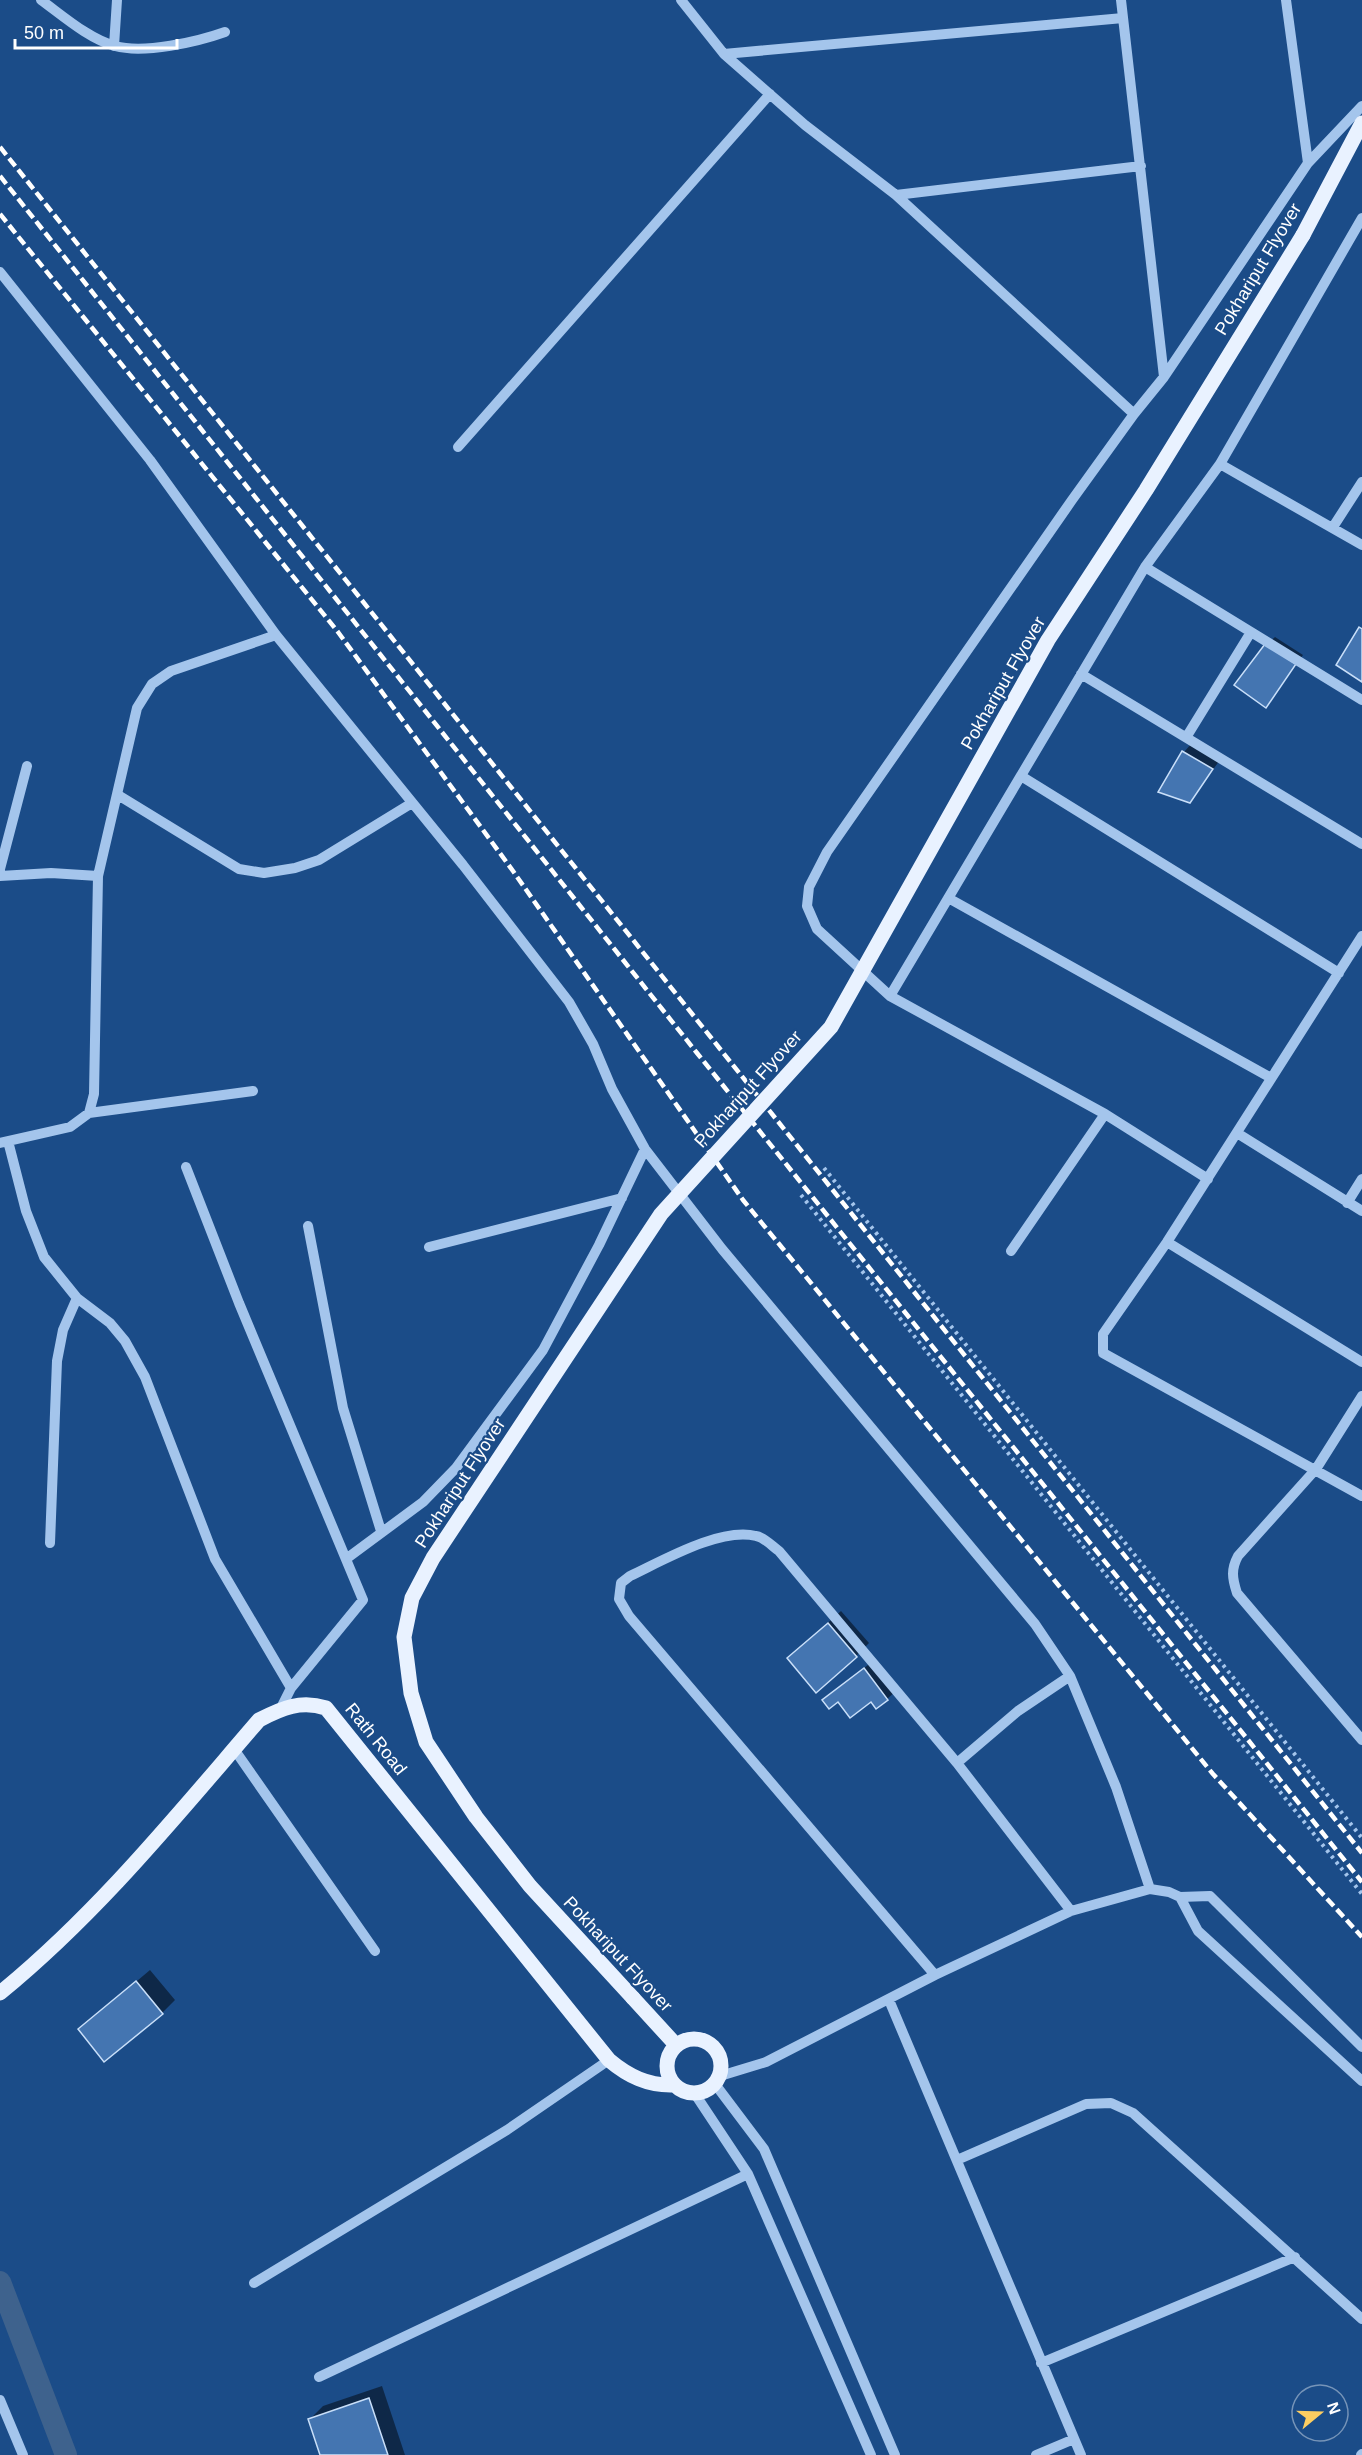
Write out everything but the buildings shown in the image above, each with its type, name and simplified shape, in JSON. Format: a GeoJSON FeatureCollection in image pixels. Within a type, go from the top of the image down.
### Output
{"type":"FeatureCollection","features":[{"type":"Feature","properties":{"kind":"main road","name":"Pokhariput Flyover"},"geometry":{"type":"LineString","coordinates":[[676,2045],[530,1886],[476,1817],[426,1742],[411,1693],[404,1637],[412,1598],[433,1558],[661,1214],[831,1027],[1048,640],[1146,490],[1303,235],[1362,123]]}},
{"type":"Feature","properties":{"kind":"main road","name":"Rath Road"},"geometry":{"type":"LineString","coordinates":[[0,1993],[40,1960],[96,1907],[259,1720],[281,1708],[310,1703],[326,1708],[609,2060],[621,2070],[647,2083],[674,2085]]}},
{"type":"Feature","properties":{"kind":"main road"},"geometry":{"type":"LineString","coordinates":[[692,2039],[709,2043],[720,2057],[717,2080],[706,2091],[695,2094],[683,2092],[674,2085],[667,2069],[671,2052],[676,2045],[692,2039]]}},
{"type":"Feature","properties":{"kind":"street"},"geometry":{"type":"LineString","coordinates":[[40,0],[98,39],[114,46],[141,48],[203,40],[225,32]]}},
{"type":"Feature","properties":{"kind":"street"},"geometry":{"type":"LineString","coordinates":[[114,46],[117,0]]}},
{"type":"Feature","properties":{"kind":"street"},"geometry":{"type":"LineString","coordinates":[[681,0],[724,54],[896,195],[1134,414]]}},
{"type":"Feature","properties":{"kind":"street"},"geometry":{"type":"LineString","coordinates":[[1120,0],[1142,166],[1164,377]]}},
{"type":"Feature","properties":{"kind":"street"},"geometry":{"type":"LineString","coordinates":[[1286,0],[1308,163]]}},
{"type":"Feature","properties":{"kind":"street"},"geometry":{"type":"LineString","coordinates":[[724,54],[1123,18]]}},
{"type":"Feature","properties":{"kind":"street"},"geometry":{"type":"LineString","coordinates":[[458,447],[770,94]]}},
{"type":"Feature","properties":{"kind":"street"},"geometry":{"type":"LineString","coordinates":[[1208,1179],[1105,1114],[890,996],[817,929],[807,906],[809,887],[827,852],[1134,414],[1164,377],[1308,163],[1362,106]]}},
{"type":"Feature","properties":{"kind":"street"},"geometry":{"type":"LineString","coordinates":[[896,195],[1142,166]]}},
{"type":"Feature","properties":{"kind":"street"},"geometry":{"type":"LineString","coordinates":[[890,996],[950,899],[1145,567],[1220,464],[1362,218]]}},
{"type":"Feature","properties":{"kind":"street"},"geometry":{"type":"LineString","coordinates":[[0,272],[150,460],[276,635],[569,1002],[593,1044],[612,1089],[645,1149],[722,1249],[1035,1624],[1070,1676],[1116,1787],[1150,1889]]}},
{"type":"Feature","properties":{"kind":"street"},"geometry":{"type":"LineString","coordinates":[[1220,464],[1362,545]]}},
{"type":"Feature","properties":{"kind":"street"},"geometry":{"type":"LineString","coordinates":[[1333,527],[1362,482]]}},
{"type":"Feature","properties":{"kind":"street"},"geometry":{"type":"LineString","coordinates":[[1145,567],[1362,700]]}},
{"type":"Feature","properties":{"kind":"street"},"geometry":{"type":"LineString","coordinates":[[1187,736],[1251,632]]}},
{"type":"Feature","properties":{"kind":"street"},"geometry":{"type":"LineString","coordinates":[[89,1113],[94,1094],[98,876],[137,708],[152,684],[171,671],[276,635]]}},
{"type":"Feature","properties":{"kind":"street"},"geometry":{"type":"LineString","coordinates":[[1081,674],[1187,736],[1362,844]]}},
{"type":"Feature","properties":{"kind":"street"},"geometry":{"type":"LineString","coordinates":[[0,869],[27,766]]}},
{"type":"Feature","properties":{"kind":"street"},"geometry":{"type":"LineString","coordinates":[[1021,776],[1339,973]]}},
{"type":"Feature","properties":{"kind":"street"},"geometry":{"type":"LineString","coordinates":[[118,795],[239,869],[264,873],[295,868],[319,860],[412,803]]}},
{"type":"Feature","properties":{"kind":"street"},"geometry":{"type":"LineString","coordinates":[[0,876],[51,873],[98,876]]}},
{"type":"Feature","properties":{"kind":"street"},"geometry":{"type":"LineString","coordinates":[[950,899],[1271,1078]]}},
{"type":"Feature","properties":{"kind":"street"},"geometry":{"type":"LineString","coordinates":[[1362,936],[1208,1179],[1103,1334],[1103,1353],[1362,1496]]}},
{"type":"Feature","properties":{"kind":"street"},"geometry":{"type":"LineString","coordinates":[[253,1091],[89,1113],[70,1127],[4,1142],[26,1211],[44,1257],[77,1298],[110,1323],[124,1341],[145,1377],[215,1559],[291,1688]]}},
{"type":"Feature","properties":{"kind":"street"},"geometry":{"type":"LineString","coordinates":[[1011,1251],[1105,1114]]}},
{"type":"Feature","properties":{"kind":"street"},"geometry":{"type":"LineString","coordinates":[[1237,1133],[1362,1211]]}},
{"type":"Feature","properties":{"kind":"street"},"geometry":{"type":"LineString","coordinates":[[346,1559],[423,1502],[456,1468],[543,1350],[645,1149]]}},
{"type":"Feature","properties":{"kind":"street"},"geometry":{"type":"LineString","coordinates":[[186,1167],[239,1303],[363,1600],[291,1688],[281,1708]]}},
{"type":"Feature","properties":{"kind":"street"},"geometry":{"type":"LineString","coordinates":[[1347,1203],[1362,1179]]}},
{"type":"Feature","properties":{"kind":"street"},"geometry":{"type":"LineString","coordinates":[[429,1247],[622,1198]]}},
{"type":"Feature","properties":{"kind":"street"},"geometry":{"type":"LineString","coordinates":[[308,1226],[343,1408],[381,1531]]}},
{"type":"Feature","properties":{"kind":"street"},"geometry":{"type":"LineString","coordinates":[[1167,1242],[1362,1362]]}},
{"type":"Feature","properties":{"kind":"street"},"geometry":{"type":"LineString","coordinates":[[50,1543],[57,1361],[63,1330],[77,1298]]}},
{"type":"Feature","properties":{"kind":"street"},"geometry":{"type":"LineString","coordinates":[[1362,1396],[1316,1469],[1238,1556],[1232,1566],[1232,1579],[1237,1593],[1362,1740]]}},
{"type":"Feature","properties":{"kind":"street"},"geometry":{"type":"LineString","coordinates":[[934,1975],[629,1616],[620,1599],[621,1583],[630,1576],[709,1541],[737,1534],[758,1536],[779,1551],[957,1763],[1071,1911]]}},
{"type":"Feature","properties":{"kind":"street"},"geometry":{"type":"LineString","coordinates":[[957,1763],[1018,1711],[1070,1676]]}},
{"type":"Feature","properties":{"kind":"street"},"geometry":{"type":"LineString","coordinates":[[234,1749],[375,1951]]}},
{"type":"Feature","properties":{"kind":"street"},"geometry":{"type":"LineString","coordinates":[[895,2455],[764,2149],[717,2080],[766,2062],[934,1975],[1071,1911],[1150,1889],[1169,1892],[1180,1897],[1210,1896],[1362,2047]]}},
{"type":"Feature","properties":{"kind":"street"},"geometry":{"type":"LineString","coordinates":[[1180,1897],[1198,1931],[1362,2081]]}},
{"type":"Feature","properties":{"kind":"street"},"geometry":{"type":"LineString","coordinates":[[889,2000],[1081,2455]]}},
{"type":"Feature","properties":{"kind":"street"},"geometry":{"type":"LineString","coordinates":[[254,2283],[507,2130],[609,2060]]}},
{"type":"Feature","properties":{"kind":"street"},"geometry":{"type":"LineString","coordinates":[[695,2094],[748,2174],[871,2455]]}},
{"type":"Feature","properties":{"kind":"street"},"geometry":{"type":"LineString","coordinates":[[957,2160],[1086,2104],[1111,2103],[1133,2113],[1362,2319]]}},
{"type":"Feature","properties":{"kind":"street"},"geometry":{"type":"LineString","coordinates":[[319,2377],[748,2174]]}},
{"type":"Feature","properties":{"kind":"street"},"geometry":{"type":"LineString","coordinates":[[1041,2363],[1295,2258]]}},
{"type":"Feature","properties":{"kind":"street"},"geometry":{"type":"LineString","coordinates":[[0,2400],[23,2455]]}},
{"type":"Feature","properties":{"kind":"street"},"geometry":{"type":"LineString","coordinates":[[1036,2455],[1074,2439]]}},
{"type":"Feature","properties":{"kind":"path"},"geometry":{"type":"LineString","coordinates":[[824,1168],[1362,1838]]}},
{"type":"Feature","properties":{"kind":"path"},"geometry":{"type":"LineString","coordinates":[[801,1195],[1362,1894]]}},
{"type":"Feature","properties":{"kind":"waterway"},"geometry":{"type":"LineString","coordinates":[[0,2282],[66,2455]]}},
{"type":"Feature","properties":{"kind":"railway"},"geometry":{"type":"LineString","coordinates":[[0,147],[1362,1853]]}},
{"type":"Feature","properties":{"kind":"railway"},"geometry":{"type":"LineString","coordinates":[[0,176],[697,1053],[1362,1882]]}},
{"type":"Feature","properties":{"kind":"railway"},"geometry":{"type":"LineString","coordinates":[[0,214],[338,632],[513,871],[743,1200],[1213,1774],[1362,1937]]}}]}
